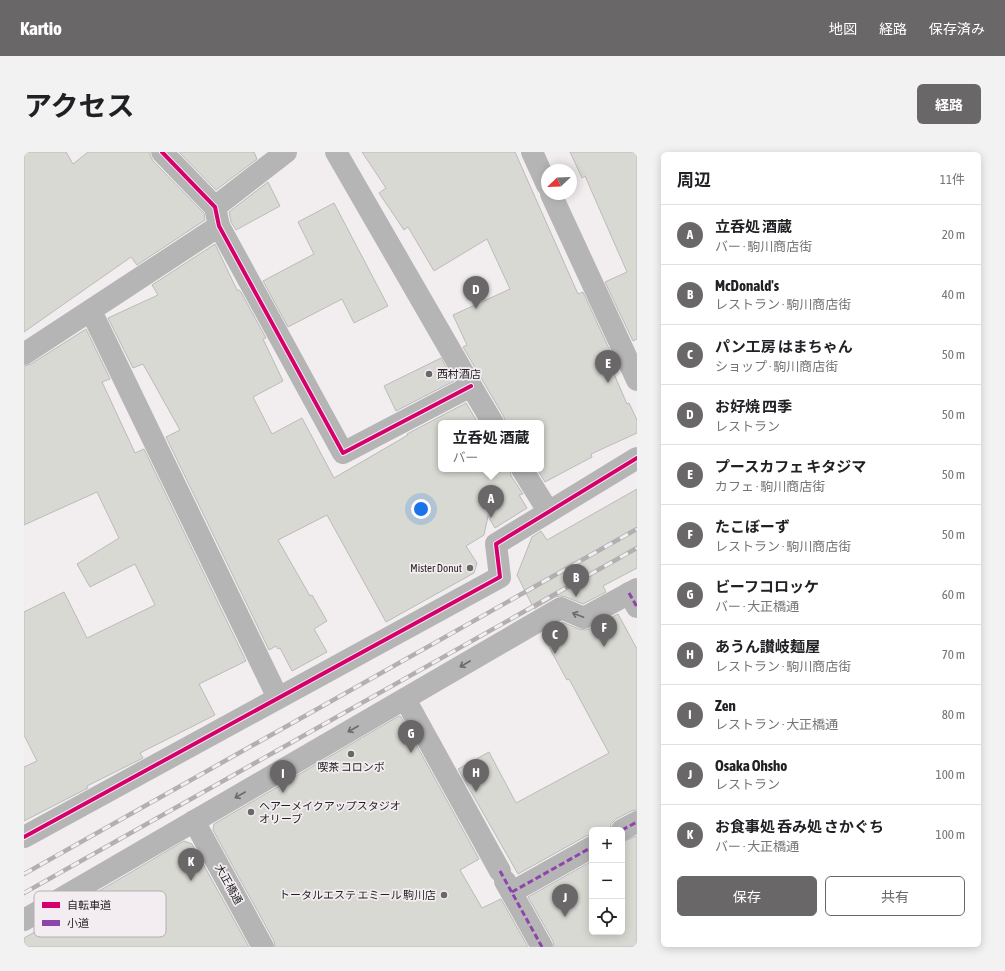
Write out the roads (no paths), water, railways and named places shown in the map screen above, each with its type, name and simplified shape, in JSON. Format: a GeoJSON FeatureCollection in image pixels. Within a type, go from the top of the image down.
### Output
{"type":"FeatureCollection","features":[{"type":"Feature","properties":{"kind":"street"},"geometry":{"type":"LineString","coordinates":[[162,152],[217,216],[343,453],[470,386]]}},
{"type":"Feature","properties":{"kind":"street"},"geometry":{"type":"LineString","coordinates":[[24,354],[91,311],[217,216],[286,152]]}},
{"type":"Feature","properties":{"kind":"street"},"geometry":{"type":"LineString","coordinates":[[336,152],[470,386],[491,420]]}},
{"type":"Feature","properties":{"kind":"street"},"geometry":{"type":"LineString","coordinates":[[532,152],[541,172]]}},
{"type":"Feature","properties":{"kind":"street"},"geometry":{"type":"LineString","coordinates":[[554,200],[637,380]]}},
{"type":"Feature","properties":{"kind":"street"},"geometry":{"type":"LineString","coordinates":[[91,311],[278,698]]}},
{"type":"Feature","properties":{"kind":"street"},"geometry":{"type":"LineString","coordinates":[[24,837],[500,577],[496,544],[637,458]]}},
{"type":"Feature","properties":{"kind":"street"},"geometry":{"type":"LineString","coordinates":[[524,472],[548,511]]}},
{"type":"Feature","properties":{"kind":"street"},"geometry":{"type":"LineString","coordinates":[[74,891],[561,608],[584,618],[634,596]]}},
{"type":"Feature","properties":{"kind":"street"},"geometry":{"type":"LineString","coordinates":[[406,699],[542,947]]}},
{"type":"Feature","properties":{"kind":"street","name":"大正橋通"},"geometry":{"type":"LineString","coordinates":[[194,821],[263,947]]}},
{"type":"Feature","properties":{"kind":"street"},"geometry":{"type":"LineString","coordinates":[[625,828],[637,822]]}},
{"type":"Feature","properties":{"kind":"street"},"geometry":{"type":"LineString","coordinates":[[512,892],[589,849]]}},
{"type":"Feature","properties":{"kind":"street"},"geometry":{"type":"LineString","coordinates":[[24,920],[34,914]]}},
{"type":"Feature","properties":{"kind":"railway"},"geometry":{"type":"LineString","coordinates":[[24,874],[637,529]]}},
{"type":"Feature","properties":{"kind":"railway"},"geometry":{"type":"LineString","coordinates":[[24,893],[637,548]]}},
{"type":"Feature","properties":{"kind":"place","name":"お好焼 四季"},"geometry":{"type":"Point","coordinates":[476,309]}},
{"type":"Feature","properties":{"kind":"place","name":"西村酒店"},"geometry":{"type":"Point","coordinates":[429,374]}},
{"type":"Feature","properties":{"kind":"place","name":"プースカフェ キタジマ"},"geometry":{"type":"Point","coordinates":[608,383]}},
{"type":"Feature","properties":{"kind":"place","name":"立呑処 酒蔵"},"geometry":{"type":"Point","coordinates":[491,518]}},
{"type":"Feature","properties":{"kind":"place","name":"Mister Donut"},"geometry":{"type":"Point","coordinates":[470,568]}},
{"type":"Feature","properties":{"kind":"place","name":"McDonald's"},"geometry":{"type":"Point","coordinates":[576,597]}},
{"type":"Feature","properties":{"kind":"place","name":"たこぼーず"},"geometry":{"type":"Point","coordinates":[604,647]}},
{"type":"Feature","properties":{"kind":"place","name":"パン工房 はまちゃん"},"geometry":{"type":"Point","coordinates":[555,654]}},
{"type":"Feature","properties":{"kind":"place","name":"ビーフコロッケ"},"geometry":{"type":"Point","coordinates":[411,753]}},
{"type":"Feature","properties":{"kind":"place","name":"喫茶 コロンボ"},"geometry":{"type":"Point","coordinates":[351,754]}},
{"type":"Feature","properties":{"kind":"place","name":"あうん讃岐麺屋"},"geometry":{"type":"Point","coordinates":[476,792]}},
{"type":"Feature","properties":{"kind":"place","name":"Zen"},"geometry":{"type":"Point","coordinates":[283,793]}},
{"type":"Feature","properties":{"kind":"place","name":"ヘアーメイクアップスタジオ オリーブ"},"geometry":{"type":"Point","coordinates":[251,812]}},
{"type":"Feature","properties":{"kind":"place","name":"お食事処 呑み処 さかぐち"},"geometry":{"type":"Point","coordinates":[191,881]}},
{"type":"Feature","properties":{"kind":"place","name":"トータルエステ エミール 駒川店"},"geometry":{"type":"Point","coordinates":[444,895]}},
{"type":"Feature","properties":{"kind":"place","name":"Osaka Ohsho"},"geometry":{"type":"Point","coordinates":[565,917]}}]}
